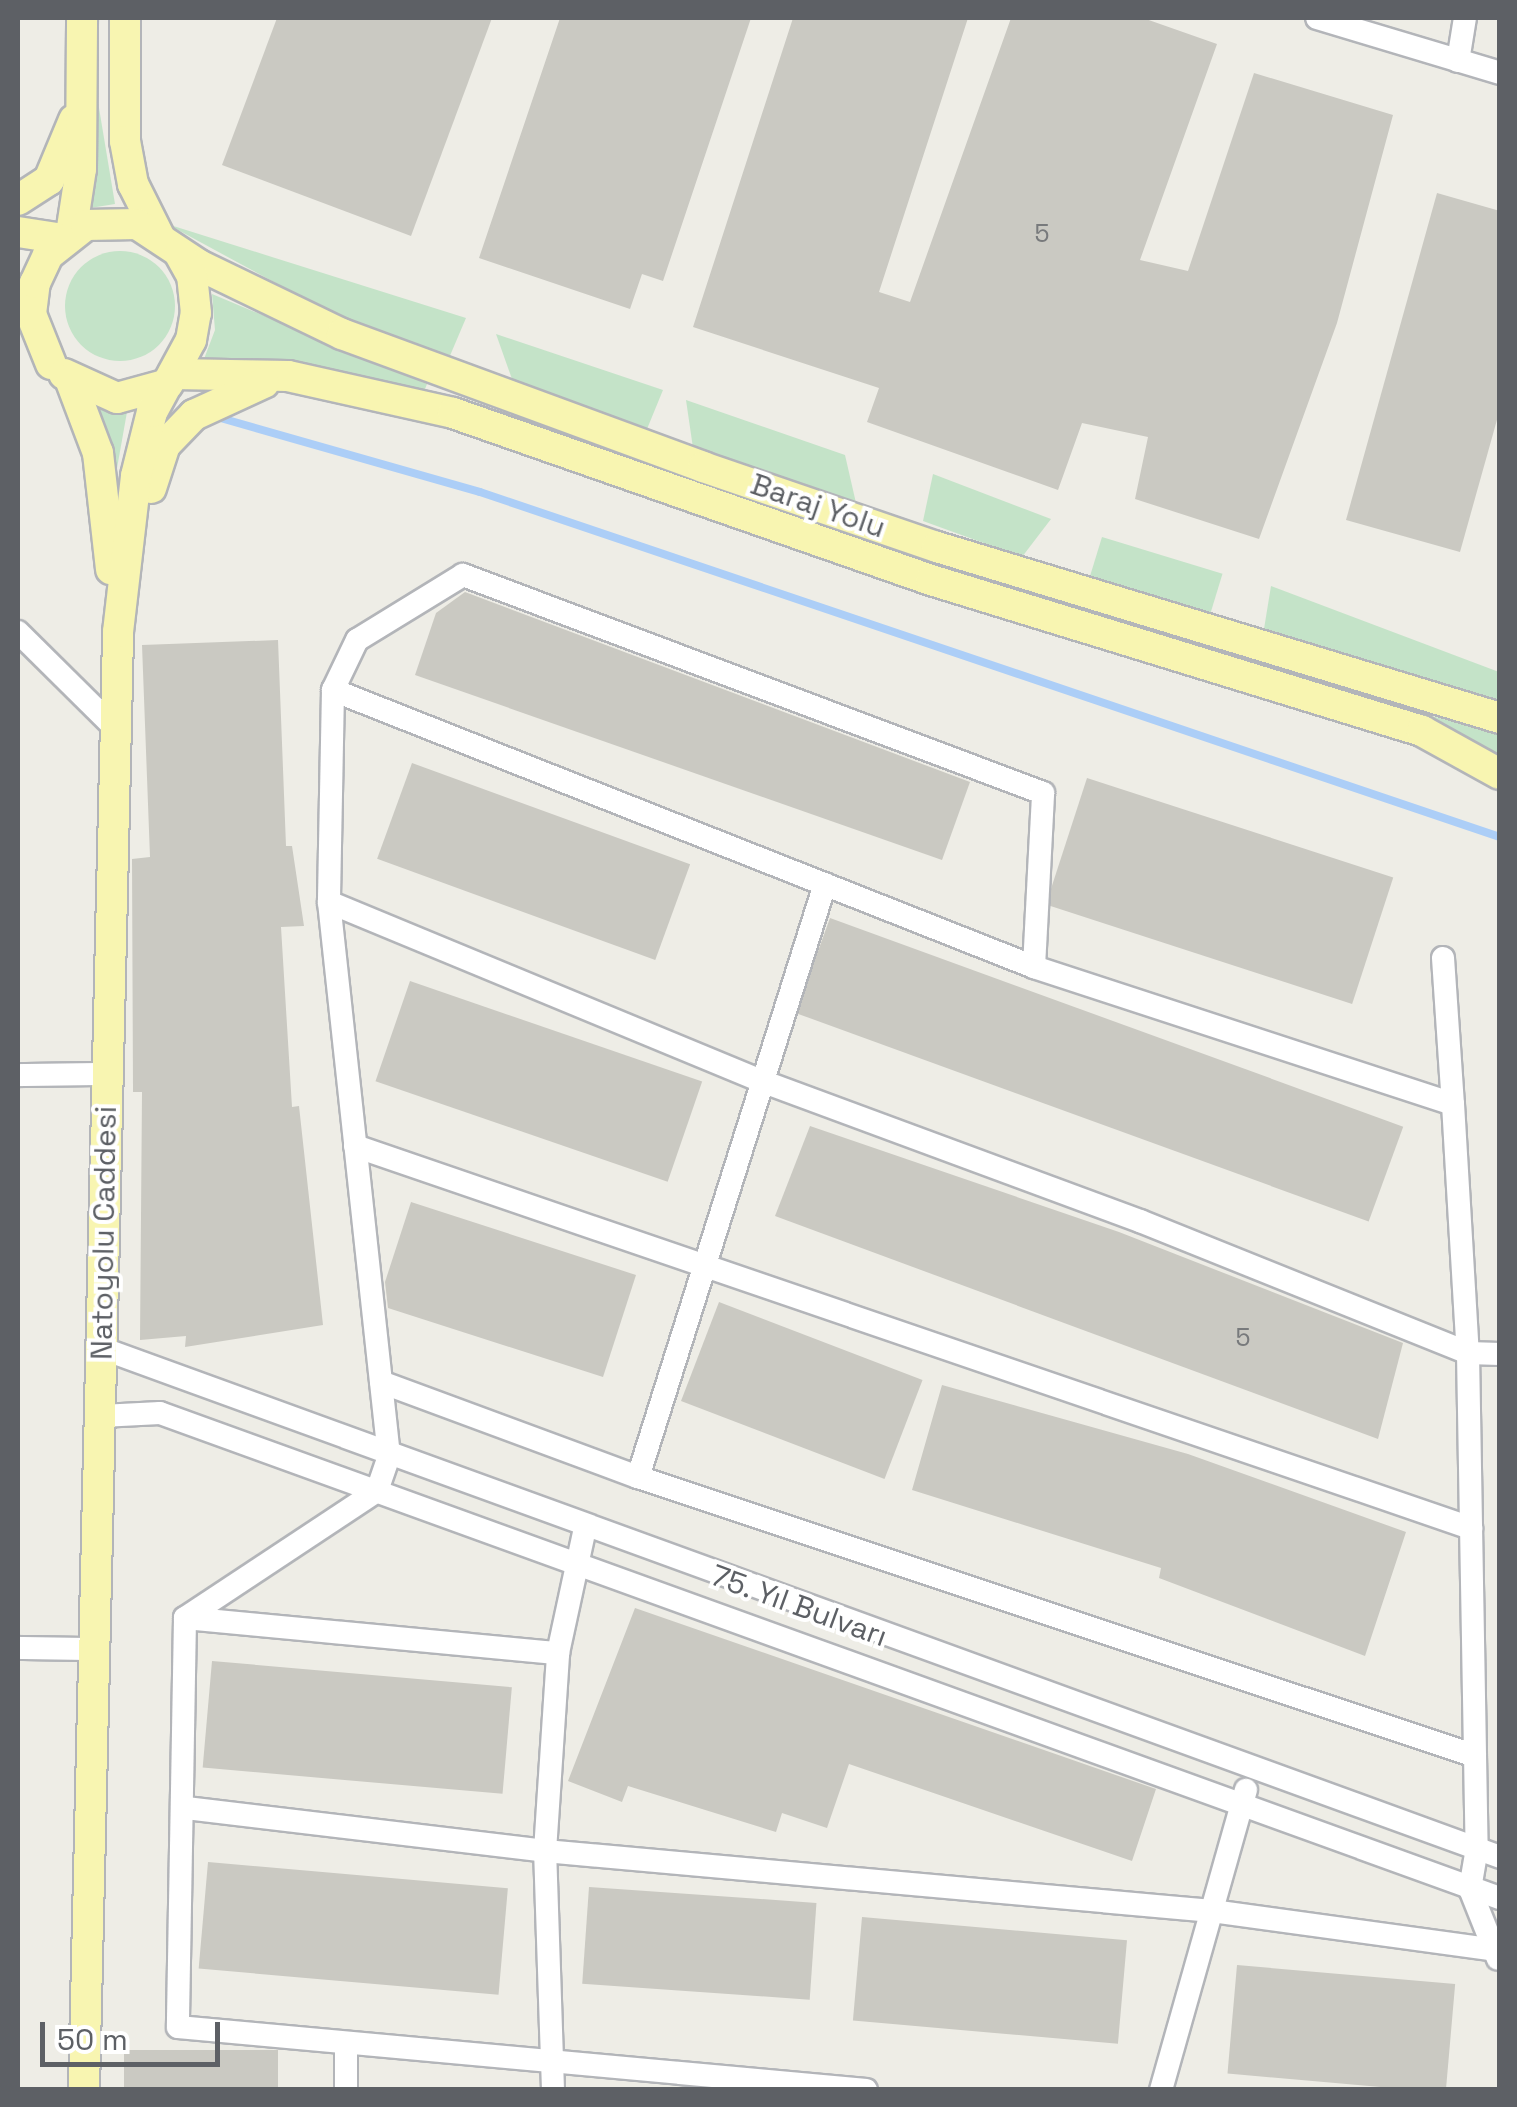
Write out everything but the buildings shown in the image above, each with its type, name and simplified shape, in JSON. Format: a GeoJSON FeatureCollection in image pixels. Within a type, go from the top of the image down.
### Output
{"type":"FeatureCollection","features":[{"type":"Feature","properties":{"kind":"main road"},"geometry":{"type":"LineString","coordinates":[[82,18],[81,169],[67,236],[34,283],[31,314],[98,453],[118,632]]}},
{"type":"Feature","properties":{"kind":"main road"},"geometry":{"type":"LineString","coordinates":[[18,335],[61,372],[117,398],[171,379],[196,313],[192,276],[133,184],[125,140],[125,18]]}},
{"type":"Feature","properties":{"kind":"main road"},"geometry":{"type":"LineString","coordinates":[[18,200],[49,180],[72,133],[82,78]]}},
{"type":"Feature","properties":{"kind":"main road"},"geometry":{"type":"LineString","coordinates":[[18,232],[67,236],[111,220],[170,245]]}},
{"type":"Feature","properties":{"kind":"main road","name":"Baraj Yolu"},"geometry":{"type":"LineString","coordinates":[[170,245],[342,334],[702,466],[937,547],[1500,718]]}},
{"type":"Feature","properties":{"kind":"main road"},"geometry":{"type":"LineString","coordinates":[[118,632],[136,524],[166,445],[194,415],[233,393],[288,376]]}},
{"type":"Feature","properties":{"kind":"main road","name":"Baraj Yolu"},"geometry":{"type":"LineString","coordinates":[[171,379],[288,376],[519,433],[931,580],[1422,731],[1500,774]]}},
{"type":"Feature","properties":{"kind":"main road","name":"Natoyolu Caddesi"},"geometry":{"type":"LineString","coordinates":[[84,2090],[118,632],[136,476],[152,412],[171,379]]}},
{"type":"Feature","properties":{"kind":"street"},"geometry":{"type":"LineString","coordinates":[[1317,18],[1500,74]]}},
{"type":"Feature","properties":{"kind":"street"},"geometry":{"type":"LineString","coordinates":[[1458,61],[1465,18]]}},
{"type":"Feature","properties":{"kind":"street"},"geometry":{"type":"LineString","coordinates":[[186,1618],[377,1491],[388,1456],[329,902],[333,690],[357,640],[463,575],[1043,792],[1034,966]]}},
{"type":"Feature","properties":{"kind":"street"},"geometry":{"type":"LineString","coordinates":[[18,632],[114,727]]}},
{"type":"Feature","properties":{"kind":"street"},"geometry":{"type":"LineString","coordinates":[[333,690],[1034,966],[1453,1104]]}},
{"type":"Feature","properties":{"kind":"street"},"geometry":{"type":"LineString","coordinates":[[638,1477],[826,884]]}},
{"type":"Feature","properties":{"kind":"street"},"geometry":{"type":"LineString","coordinates":[[329,902],[764,1082],[1140,1220],[1468,1353],[1500,1354]]}},
{"type":"Feature","properties":{"kind":"street"},"geometry":{"type":"LineString","coordinates":[[1443,958],[1468,1353],[1476,1848],[1470,1889],[1497,1956]]}},
{"type":"Feature","properties":{"kind":"street"},"geometry":{"type":"LineString","coordinates":[[18,1074],[106,1074]]}},
{"type":"Feature","properties":{"kind":"street"},"geometry":{"type":"LineString","coordinates":[[355,1146],[705,1262],[1471,1528]]}},
{"type":"Feature","properties":{"kind":"street","name":"75. Yıl Bulvarı"},"geometry":{"type":"LineString","coordinates":[[102,1348],[1252,1772],[1500,1856]]}},
{"type":"Feature","properties":{"kind":"street"},"geometry":{"type":"LineString","coordinates":[[381,1382],[638,1477],[1475,1756]]}},
{"type":"Feature","properties":{"kind":"street","name":"75. Yıl Bulvarı"},"geometry":{"type":"LineString","coordinates":[[101,1416],[160,1413],[1500,1898]]}},
{"type":"Feature","properties":{"kind":"street"},"geometry":{"type":"LineString","coordinates":[[553,2090],[546,1851],[558,1653],[585,1528]]}},
{"type":"Feature","properties":{"kind":"street"},"geometry":{"type":"LineString","coordinates":[[186,1618],[558,1653]]}},
{"type":"Feature","properties":{"kind":"street"},"geometry":{"type":"LineString","coordinates":[[186,1618],[186,1808],[178,2028],[866,2090]]}},
{"type":"Feature","properties":{"kind":"street"},"geometry":{"type":"LineString","coordinates":[[18,1648],[92,1649]]}},
{"type":"Feature","properties":{"kind":"street"},"geometry":{"type":"LineString","coordinates":[[1161,2090],[1252,1772]]}},
{"type":"Feature","properties":{"kind":"street"},"geometry":{"type":"LineString","coordinates":[[186,1808],[546,1851],[1212,1911],[1497,1956]]}},
{"type":"Feature","properties":{"kind":"street"},"geometry":{"type":"LineString","coordinates":[[346,2043],[346,2090]]}},
{"type":"Feature","properties":{"kind":"green space"},"geometry":{"type":"Polygon","coordinates":[[[97,96],[115,204],[84,209],[97,96]]]}},
{"type":"Feature","properties":{"kind":"green space"},"geometry":{"type":"Polygon","coordinates":[[[167,224],[466,318],[449,358],[351,324],[167,224]]]}},
{"type":"Feature","properties":{"kind":"green space"},"geometry":{"type":"Polygon","coordinates":[[[120,251],[141,255],[159,267],[171,285],[175,306],[171,327],[159,345],[141,357],[120,361],[99,357],[81,345],[69,327],[65,306],[69,285],[81,267],[99,255],[120,251]]]}},
{"type":"Feature","properties":{"kind":"green space"},"geometry":{"type":"Polygon","coordinates":[[[212,294],[427,384],[423,394],[306,366],[204,359],[215,330],[212,294]]]}},
{"type":"Feature","properties":{"kind":"green space"},"geometry":{"type":"Polygon","coordinates":[[[496,334],[663,390],[647,429],[512,379],[496,334]]]}},
{"type":"Feature","properties":{"kind":"green space"},"geometry":{"type":"Polygon","coordinates":[[[686,400],[845,455],[856,503],[693,448],[686,400]]]}},
{"type":"Feature","properties":{"kind":"green space"},"geometry":{"type":"Polygon","coordinates":[[[96,407],[127,412],[111,502],[96,407]]]}},
{"type":"Feature","properties":{"kind":"green space"},"geometry":{"type":"Polygon","coordinates":[[[933,474],[1051,519],[1022,557],[923,521],[933,474]]]}},
{"type":"Feature","properties":{"kind":"green space"},"geometry":{"type":"Polygon","coordinates":[[[1102,537],[1222,574],[1210,616],[1089,579],[1102,537]]]}},
{"type":"Feature","properties":{"kind":"green space"},"geometry":{"type":"Polygon","coordinates":[[[1271,586],[1499,672],[1499,700],[1263,635],[1271,586]]]}},
{"type":"Feature","properties":{"kind":"green space"},"geometry":{"type":"Polygon","coordinates":[[[1431,716],[1499,732],[1499,763],[1431,716]]]}},
{"type":"Feature","properties":{"kind":"waterway"},"geometry":{"type":"LineString","coordinates":[[217,417],[480,492],[1500,837]]}}]}
